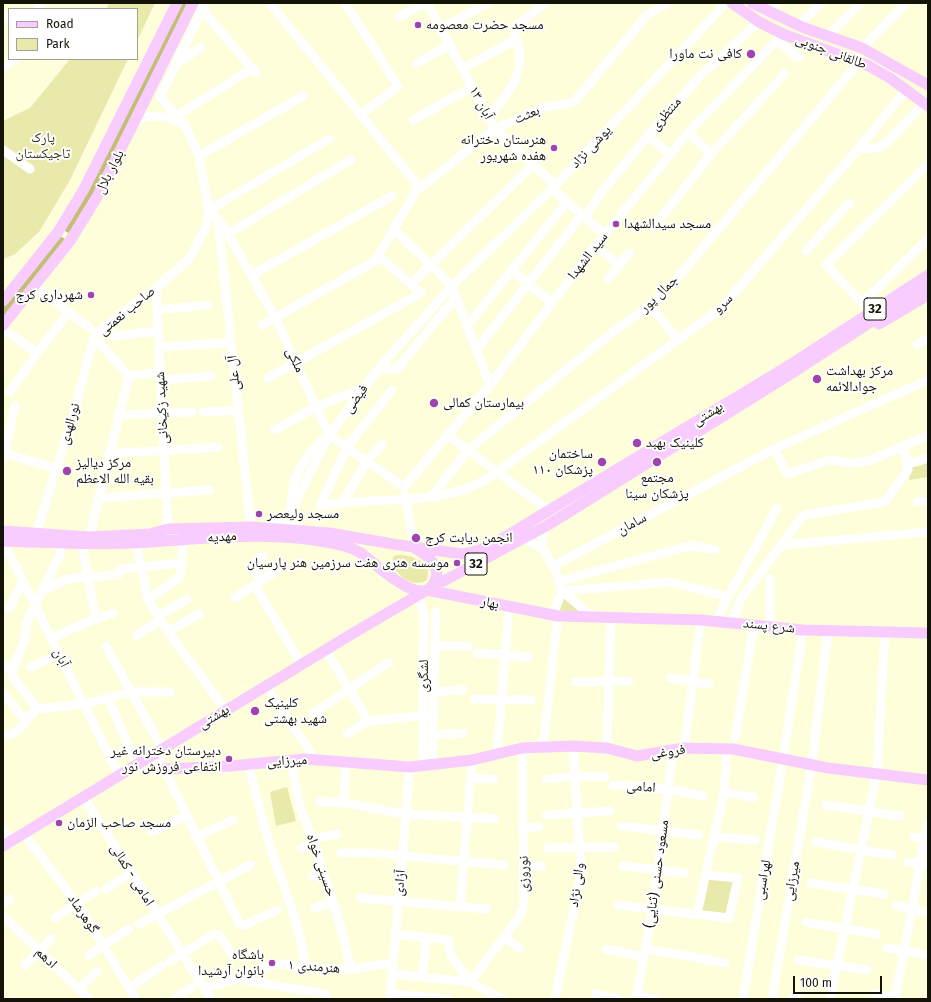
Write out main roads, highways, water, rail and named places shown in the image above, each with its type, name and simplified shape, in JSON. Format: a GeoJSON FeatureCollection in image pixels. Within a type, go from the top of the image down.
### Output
{"type":"FeatureCollection","features":[{"type":"Feature","properties":{"kind":"main road","name":"طالقانی جنوبی"},"geometry":{"type":"LineString","coordinates":[[732,3],[780,37],[860,61],[890,78],[926,105]]}},
{"type":"Feature","properties":{"kind":"main road","name":"طالقانی جنوبی"},"geometry":{"type":"LineString","coordinates":[[752,3],[768,12],[798,25],[862,48],[925,83]]}},
{"type":"Feature","properties":{"kind":"main road","name":"بلوار بلال"},"geometry":{"type":"LineString","coordinates":[[3,301],[58,232],[84,189],[176,4]]}},
{"type":"Feature","properties":{"kind":"main road","name":"بلوار بلال"},"geometry":{"type":"LineString","coordinates":[[3,325],[70,241],[97,197],[138,119],[154,84],[197,4]]}},
{"type":"Feature","properties":{"kind":"main road"},"geometry":{"type":"LineString","coordinates":[[140,78],[144,85],[149,86],[154,84]]}},
{"type":"Feature","properties":{"kind":"main road"},"geometry":{"type":"LineString","coordinates":[[915,96],[922,96],[925,94],[925,83]]}},
{"type":"Feature","properties":{"kind":"main road"},"geometry":{"type":"LineString","coordinates":[[823,347],[865,305],[928,269]]}},
{"type":"Feature","properties":{"kind":"main road","name":"بهشتى"},"geometry":{"type":"LineString","coordinates":[[419,592],[525,539],[548,525],[823,347],[928,276]]}},
{"type":"Feature","properties":{"kind":"main road","name":"بهشتى"},"geometry":{"type":"LineString","coordinates":[[414,548],[469,553],[480,550],[785,368],[928,285]]}},
{"type":"Feature","properties":{"kind":"main road"},"geometry":{"type":"LineString","coordinates":[[823,347],[893,317],[928,295]]}},
{"type":"Feature","properties":{"kind":"main road","name":"مهدیه"},"geometry":{"type":"LineString","coordinates":[[3,541],[60,544],[150,534],[168,529],[251,527],[328,533],[414,548]]}},
{"type":"Feature","properties":{"kind":"main road","name":"مهدیه"},"geometry":{"type":"LineString","coordinates":[[3,531],[85,541],[136,543],[252,536],[320,541],[359,551],[419,592]]}},
{"type":"Feature","properties":{"kind":"main road"},"geometry":{"type":"LineString","coordinates":[[414,548],[428,556],[436,567],[436,580],[419,592]]}},
{"type":"Feature","properties":{"kind":"main road","name":"بهار"},"geometry":{"type":"LineString","coordinates":[[419,592],[555,616],[611,619]]}},
{"type":"Feature","properties":{"kind":"main road","name":"بهشتی"},"geometry":{"type":"LineString","coordinates":[[7,844],[83,796],[326,650],[419,592]]}},
{"type":"Feature","properties":{"kind":"main road","name":"شرع پسند"},"geometry":{"type":"LineString","coordinates":[[611,619],[717,620],[803,630],[928,632]]}},
{"type":"Feature","properties":{"kind":"main road","name":"فروغی"},"geometry":{"type":"LineString","coordinates":[[410,767],[472,760],[522,748],[543,746],[607,748],[637,756],[679,749],[727,749],[847,771],[877,773],[928,780]]}},
{"type":"Feature","properties":{"kind":"main road","name":"میرزایی"},"geometry":{"type":"LineString","coordinates":[[164,769],[230,766],[248,763],[292,760],[315,760],[410,767]]}},
{"type":"Feature","properties":{"kind":"place","name":"مسجد حضرت معصومه"},"geometry":{"type":"Point","coordinates":[418,25]}},
{"type":"Feature","properties":{"kind":"place","name":"کافی نت ماورا"},"geometry":{"type":"Point","coordinates":[751,54]}},
{"type":"Feature","properties":{"kind":"place","name":"هنرستان دخترانه هفده شهریور"},"geometry":{"type":"Point","coordinates":[554,148]}},
{"type":"Feature","properties":{"kind":"place","name":"مسجد سیدالشهدا"},"geometry":{"type":"Point","coordinates":[616,224]}},
{"type":"Feature","properties":{"kind":"place","name":"شهرداری کرج"},"geometry":{"type":"Point","coordinates":[91,295]}},
{"type":"Feature","properties":{"kind":"place","name":"مرکز بهداشت جوادالائمه"},"geometry":{"type":"Point","coordinates":[817,379]}},
{"type":"Feature","properties":{"kind":"place","name":"بیمارستان کمالی"},"geometry":{"type":"Point","coordinates":[434,403]}},
{"type":"Feature","properties":{"kind":"place","name":"کلینیک بهبد"},"geometry":{"type":"Point","coordinates":[637,443]}},
{"type":"Feature","properties":{"kind":"place","name":"ساختمان پزشکان ۱۱۰"},"geometry":{"type":"Point","coordinates":[602,462]}},
{"type":"Feature","properties":{"kind":"place","name":"مجتمع پزشکان سینا"},"geometry":{"type":"Point","coordinates":[657,462]}},
{"type":"Feature","properties":{"kind":"place","name":"مرکز دیالیز بقیه الله الاعظم"},"geometry":{"type":"Point","coordinates":[67,471]}},
{"type":"Feature","properties":{"kind":"place","name":"مسجد ولیعصر"},"geometry":{"type":"Point","coordinates":[259,514]}},
{"type":"Feature","properties":{"kind":"place","name":"انجمن دیابت کرج"},"geometry":{"type":"Point","coordinates":[416,538]}},
{"type":"Feature","properties":{"kind":"place","name":"موسسه هنری هفت سرزمین هنر پارسیان"},"geometry":{"type":"Point","coordinates":[457,563]}},
{"type":"Feature","properties":{"kind":"place","name":"کلینیک شهید بهشتی"},"geometry":{"type":"Point","coordinates":[255,711]}},
{"type":"Feature","properties":{"kind":"place","name":"دبیرستان دخترانه غیر انتفاعی فروزش نور"},"geometry":{"type":"Point","coordinates":[229,759]}},
{"type":"Feature","properties":{"kind":"place","name":"مسجد صاحب الزمان"},"geometry":{"type":"Point","coordinates":[59,823]}},
{"type":"Feature","properties":{"kind":"place","name":"باشگاه بانوان آرشیدا"},"geometry":{"type":"Point","coordinates":[272,963]}},
{"type":"Feature","properties":{"kind":"park label","name":"پارک تاجیکستان"},"geometry":{"type":"Point","coordinates":[43,146]}}]}
